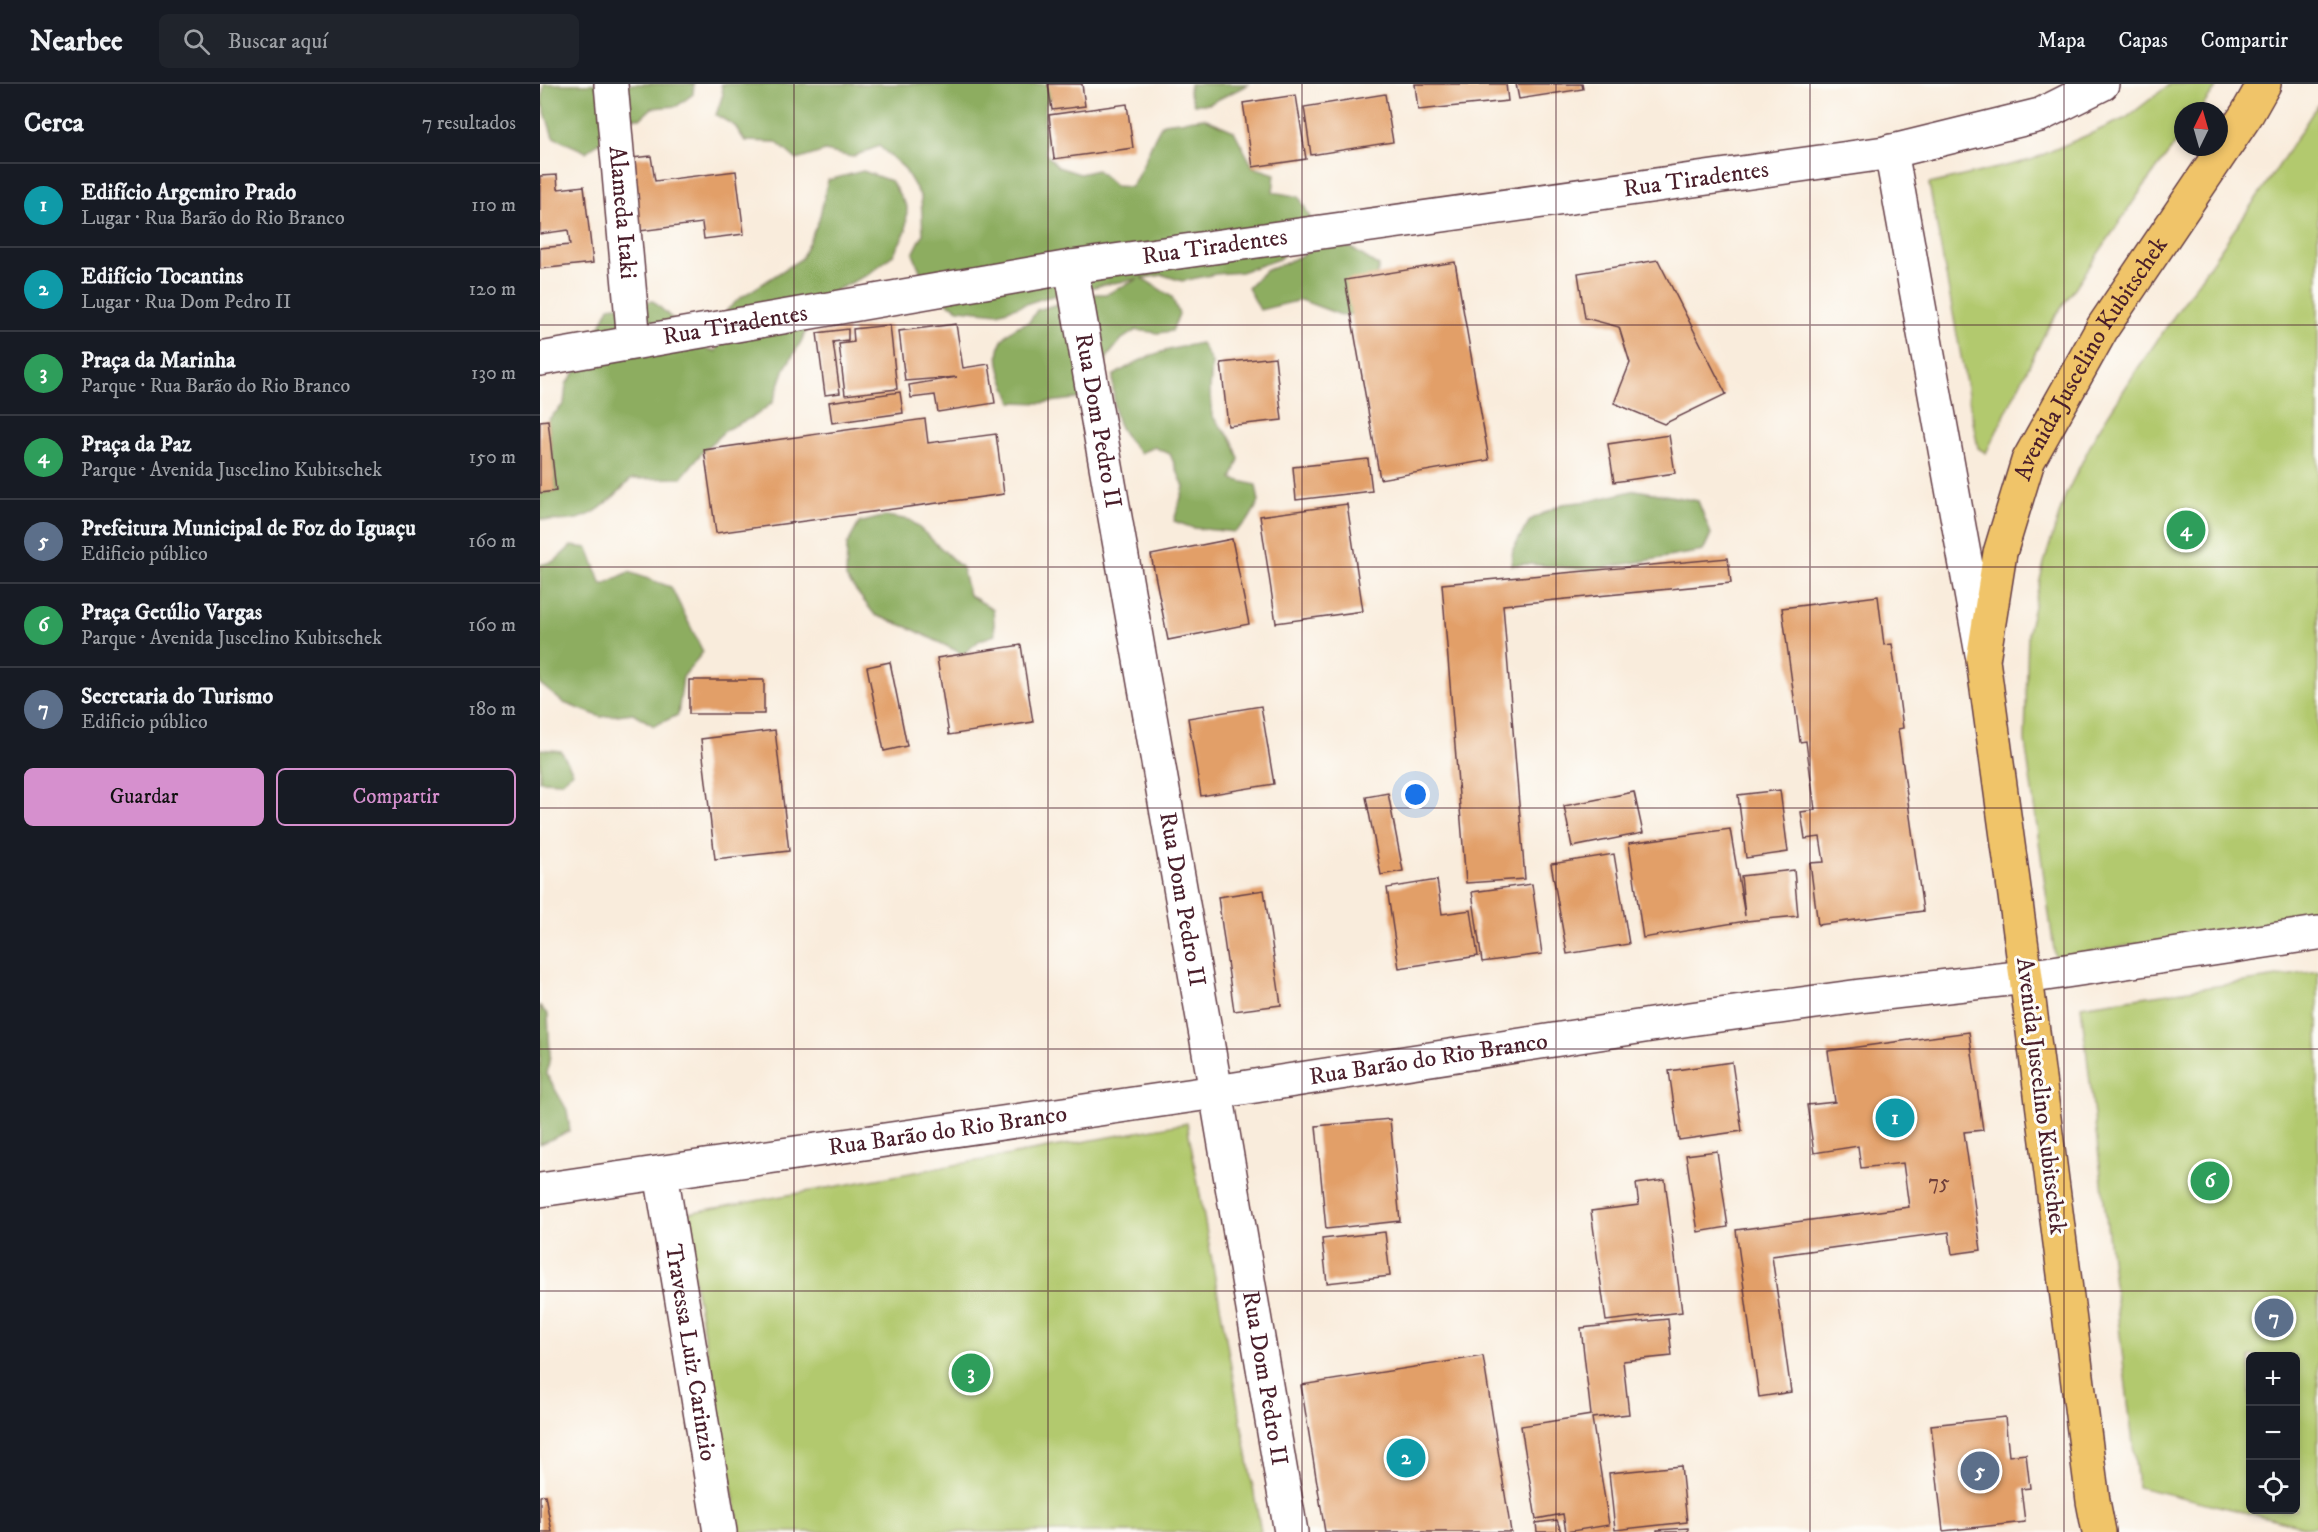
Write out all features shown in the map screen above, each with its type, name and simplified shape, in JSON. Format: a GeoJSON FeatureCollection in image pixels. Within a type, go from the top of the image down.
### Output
{"type":"FeatureCollection","features":[{"type":"Feature","properties":{"kind":"main road","name":"Avenida Juscelino Kubitschek"},"geometry":{"type":"LineString","coordinates":[[2099,1532],[1983,660],[2000,553],[2028,461],[2103,327],[2247,114],[2264,84]]}},
{"type":"Feature","properties":{"kind":"street","name":"Alameda Itaki"},"geometry":{"type":"LineString","coordinates":[[611,84],[634,342]]}},
{"type":"Feature","properties":{"kind":"street","name":"Rua Tiradentes"},"geometry":{"type":"LineString","coordinates":[[540,359],[1071,267],[1891,151],[2040,115],[2102,84]]}},
{"type":"Feature","properties":{"kind":"street","name":"Avenida Juscelino Kubitschek"},"geometry":{"type":"LineString","coordinates":[[1891,151],[1983,660]]}},
{"type":"Feature","properties":{"kind":"street","name":"Rua Dom Pedro II"},"geometry":{"type":"LineString","coordinates":[[1071,267],[1291,1532]]}},
{"type":"Feature","properties":{"kind":"street","name":"Rua Barão do Rio Branco"},"geometry":{"type":"LineString","coordinates":[[540,1190],[1216,1092],[1702,1018],[1860,996],[2026,977],[2318,933]]}},
{"type":"Feature","properties":{"kind":"street","name":"Travessa Luiz Carinzio"},"geometry":{"type":"LineString","coordinates":[[661,1173],[720,1532]]}},
{"type":"Feature","properties":{"kind":"green space"},"geometry":{"type":"Polygon","coordinates":[[[544,84],[694,84],[693,94],[677,106],[652,108],[641,118],[619,117],[602,140],[586,152],[553,137],[542,103],[544,84]]]}},
{"type":"Feature","properties":{"kind":"green space"},"geometry":{"type":"Polygon","coordinates":[[[721,84],[1057,84],[1046,104],[1044,126],[1046,154],[1058,167],[1080,174],[1097,170],[1115,186],[1131,187],[1163,123],[1204,118],[1234,131],[1253,167],[1275,174],[1273,192],[1299,197],[1318,232],[1294,245],[1279,259],[1241,272],[1182,281],[1163,275],[1142,278],[1172,297],[1179,314],[1172,331],[1158,333],[1136,330],[1122,339],[1108,356],[1101,373],[1082,398],[1042,403],[1012,402],[999,366],[1000,345],[1005,336],[1015,328],[1029,322],[1037,310],[1093,294],[1107,294],[1138,279],[1044,298],[998,313],[959,309],[926,292],[913,254],[923,234],[921,197],[904,168],[879,146],[852,157],[825,151],[797,160],[776,142],[745,141],[735,126],[716,115],[723,94],[721,84]]]}},
{"type":"Feature","properties":{"kind":"green space"},"geometry":{"type":"Polygon","coordinates":[[[1190,84],[1249,84],[1209,104],[1194,104],[1189,92],[1190,84]]]}},
{"type":"Feature","properties":{"kind":"green space"},"geometry":{"type":"Polygon","coordinates":[[[2170,84],[2219,84],[2206,102],[2174,102],[2174,145],[2047,329],[1986,453],[1978,448],[1929,184],[2031,160],[2126,118],[2170,84]]]}},
{"type":"Feature","properties":{"kind":"green space"},"geometry":{"type":"Polygon","coordinates":[[[2318,104],[2318,917],[2055,957],[2025,741],[2028,632],[2044,563],[2065,496],[2097,432],[2138,368],[2278,167],[2318,104]]]}},
{"type":"Feature","properties":{"kind":"green space"},"geometry":{"type":"Polygon","coordinates":[[[863,171],[891,181],[907,207],[906,231],[893,255],[867,275],[836,290],[815,311],[801,342],[785,368],[773,402],[755,416],[727,429],[704,450],[681,478],[631,479],[611,499],[591,514],[569,520],[540,519],[540,493],[556,491],[548,420],[564,404],[566,384],[583,362],[609,307],[653,301],[688,333],[694,346],[716,351],[727,310],[740,298],[801,259],[819,220],[828,180],[863,171]]]}},
{"type":"Feature","properties":{"kind":"green space"},"geometry":{"type":"Polygon","coordinates":[[[1324,244],[1351,248],[1379,266],[1373,293],[1361,314],[1341,315],[1301,300],[1260,310],[1248,288],[1265,271],[1324,244]]]}},
{"type":"Feature","properties":{"kind":"green space"},"geometry":{"type":"Polygon","coordinates":[[[1201,343],[1212,363],[1210,390],[1212,416],[1232,440],[1239,459],[1232,479],[1256,485],[1259,502],[1249,519],[1235,532],[1193,528],[1174,521],[1184,487],[1170,454],[1154,447],[1140,453],[1124,434],[1116,419],[1113,376],[1155,354],[1201,343]]]}},
{"type":"Feature","properties":{"kind":"green space"},"geometry":{"type":"Polygon","coordinates":[[[1636,490],[1698,501],[1711,534],[1703,551],[1591,570],[1528,564],[1511,565],[1513,549],[1530,520],[1562,504],[1590,501],[1636,490]]]}},
{"type":"Feature","properties":{"kind":"green space"},"geometry":{"type":"Polygon","coordinates":[[[886,516],[910,520],[962,568],[969,595],[993,609],[995,635],[980,640],[963,654],[910,628],[875,615],[846,578],[847,545],[859,523],[886,516]]]}},
{"type":"Feature","properties":{"kind":"green space"},"geometry":{"type":"Polygon","coordinates":[[[571,546],[588,548],[602,585],[629,572],[671,587],[703,652],[683,677],[678,715],[654,726],[633,713],[601,717],[564,703],[540,684],[540,565],[555,561],[571,546]]]}},
{"type":"Feature","properties":{"kind":"green space"},"geometry":{"type":"Polygon","coordinates":[[[540,749],[561,751],[573,772],[561,782],[540,781],[540,749]]]}},
{"type":"Feature","properties":{"kind":"green space"},"geometry":{"type":"Polygon","coordinates":[[[2318,971],[2318,1526],[2311,1528],[2252,1514],[2300,1514],[2300,1352],[2246,1352],[2246,1513],[2138,1487],[2081,1006],[2318,971]]]}},
{"type":"Feature","properties":{"kind":"green space"},"geometry":{"type":"Polygon","coordinates":[[[540,1006],[548,1015],[550,1054],[547,1075],[567,1110],[570,1131],[540,1144],[540,1006]]]}},
{"type":"Feature","properties":{"kind":"green space"},"geometry":{"type":"Polygon","coordinates":[[[1187,1123],[1261,1532],[740,1532],[682,1214],[1187,1123]]]}},
{"type":"Feature","properties":{"kind":"building"},"geometry":{"type":"Polygon","coordinates":[[[1048,84],[1082,84],[1085,106],[1052,110],[1048,84]]]}},
{"type":"Feature","properties":{"kind":"building"},"geometry":{"type":"Polygon","coordinates":[[[1415,84],[1506,84],[1508,101],[1418,110],[1415,84]]]}},
{"type":"Feature","properties":{"kind":"building"},"geometry":{"type":"Polygon","coordinates":[[[1516,84],[1582,84],[1583,89],[1519,99],[1516,84]]]}},
{"type":"Feature","properties":{"kind":"building"},"geometry":{"type":"Polygon","coordinates":[[[1385,94],[1393,142],[1311,155],[1304,107],[1385,94]]]}},
{"type":"Feature","properties":{"kind":"building"},"geometry":{"type":"Polygon","coordinates":[[[1296,95],[1306,159],[1253,167],[1243,103],[1296,95]]]}},
{"type":"Feature","properties":{"kind":"building"},"geometry":{"type":"Polygon","coordinates":[[[1127,104],[1133,148],[1054,159],[1049,115],[1127,104]]]}},
{"type":"Feature","properties":{"kind":"building"},"geometry":{"type":"Polygon","coordinates":[[[651,156],[655,181],[736,171],[744,234],[704,239],[702,223],[632,232],[622,159],[651,156]]]}},
{"type":"Feature","properties":{"kind":"building"},"geometry":{"type":"Polygon","coordinates":[[[557,175],[558,189],[584,186],[593,263],[540,269],[540,248],[570,245],[568,230],[540,234],[540,176],[557,175]]]}},
{"type":"Feature","properties":{"kind":"building"},"geometry":{"type":"Polygon","coordinates":[[[1658,260],[1726,394],[1664,424],[1614,403],[1630,363],[1619,327],[1585,318],[1578,273],[1658,260]]]}},
{"type":"Feature","properties":{"kind":"building"},"geometry":{"type":"Polygon","coordinates":[[[1455,262],[1489,460],[1380,479],[1345,280],[1455,262]]]}},
{"type":"Feature","properties":{"kind":"building"},"geometry":{"type":"Polygon","coordinates":[[[956,324],[963,368],[989,364],[995,403],[938,412],[935,395],[911,398],[909,385],[957,377],[905,381],[899,331],[956,324]]]}},
{"type":"Feature","properties":{"kind":"building"},"geometry":{"type":"Polygon","coordinates":[[[890,325],[897,389],[845,395],[839,344],[854,342],[853,329],[890,325]]]}},
{"type":"Feature","properties":{"kind":"building"},"geometry":{"type":"Polygon","coordinates":[[[848,329],[848,340],[833,342],[840,393],[825,395],[817,333],[848,329]]]}},
{"type":"Feature","properties":{"kind":"building"},"geometry":{"type":"Polygon","coordinates":[[[1275,357],[1282,420],[1228,426],[1221,363],[1275,357]]]}},
{"type":"Feature","properties":{"kind":"building"},"geometry":{"type":"Polygon","coordinates":[[[900,392],[903,413],[832,423],[829,402],[900,392]]]}},
{"type":"Feature","properties":{"kind":"building"},"geometry":{"type":"Polygon","coordinates":[[[925,419],[928,443],[996,434],[1004,494],[716,533],[704,450],[925,419]]]}},
{"type":"Feature","properties":{"kind":"building"},"geometry":{"type":"Polygon","coordinates":[[[548,420],[556,491],[540,493],[540,421],[548,420]]]}},
{"type":"Feature","properties":{"kind":"building"},"geometry":{"type":"Polygon","coordinates":[[[1669,435],[1675,473],[1614,482],[1608,444],[1669,435]]]}},
{"type":"Feature","properties":{"kind":"building"},"geometry":{"type":"Polygon","coordinates":[[[1368,459],[1372,491],[1296,500],[1293,467],[1368,459]]]}},
{"type":"Feature","properties":{"kind":"building"},"geometry":{"type":"Polygon","coordinates":[[[1347,504],[1363,611],[1276,623],[1260,516],[1347,504]]]}},
{"type":"Feature","properties":{"kind":"building"},"geometry":{"type":"Polygon","coordinates":[[[1232,539],[1249,624],[1168,640],[1151,555],[1232,539]]]}},
{"type":"Feature","properties":{"kind":"building"},"geometry":{"type":"Polygon","coordinates":[[[1728,558],[1731,583],[1503,605],[1525,879],[1466,883],[1442,584],[1728,558]]]}},
{"type":"Feature","properties":{"kind":"building"},"geometry":{"type":"Polygon","coordinates":[[[1878,596],[1884,645],[1892,644],[1903,728],[1898,729],[1923,911],[1818,925],[1810,863],[1824,862],[1820,837],[1805,839],[1801,812],[1815,810],[1806,741],[1800,742],[1782,608],[1878,596]]]}},
{"type":"Feature","properties":{"kind":"building"},"geometry":{"type":"Polygon","coordinates":[[[1021,645],[1033,722],[949,735],[937,658],[1021,645]]]}},
{"type":"Feature","properties":{"kind":"building"},"geometry":{"type":"Polygon","coordinates":[[[890,662],[907,746],[884,751],[867,667],[890,662]]]}},
{"type":"Feature","properties":{"kind":"building"},"geometry":{"type":"Polygon","coordinates":[[[689,680],[764,680],[764,714],[689,714],[689,680]]]}},
{"type":"Feature","properties":{"kind":"building"},"geometry":{"type":"Polygon","coordinates":[[[1261,706],[1274,784],[1201,796],[1188,718],[1261,706]]]}},
{"type":"Feature","properties":{"kind":"building"},"geometry":{"type":"Polygon","coordinates":[[[775,730],[789,851],[715,859],[701,739],[775,730]]]}},
{"type":"Feature","properties":{"kind":"building"},"geometry":{"type":"Polygon","coordinates":[[[1780,790],[1788,852],[1746,858],[1738,795],[1780,790]]]}},
{"type":"Feature","properties":{"kind":"building"},"geometry":{"type":"Polygon","coordinates":[[[1634,792],[1643,833],[1572,847],[1564,806],[1634,792]]]}},
{"type":"Feature","properties":{"kind":"building"},"geometry":{"type":"Polygon","coordinates":[[[1388,793],[1403,871],[1381,875],[1366,797],[1388,793]]]}},
{"type":"Feature","properties":{"kind":"building"},"geometry":{"type":"Polygon","coordinates":[[[1730,829],[1745,916],[1741,876],[1794,870],[1798,916],[1746,921],[1643,938],[1629,843],[1730,829]]]}},
{"type":"Feature","properties":{"kind":"building"},"geometry":{"type":"Polygon","coordinates":[[[1614,854],[1629,944],[1567,954],[1551,864],[1614,854]]]}},
{"type":"Feature","properties":{"kind":"building"},"geometry":{"type":"Polygon","coordinates":[[[1437,880],[1442,914],[1471,910],[1478,956],[1399,968],[1387,888],[1437,880]]]}},
{"type":"Feature","properties":{"kind":"building"},"geometry":{"type":"Polygon","coordinates":[[[1532,884],[1542,954],[1482,962],[1472,892],[1532,884]]]}},
{"type":"Feature","properties":{"kind":"building"},"geometry":{"type":"Polygon","coordinates":[[[1264,890],[1281,1005],[1234,1011],[1218,897],[1264,890]]]}},
{"type":"Feature","properties":{"kind":"building"},"geometry":{"type":"Polygon","coordinates":[[[1969,1032],[1983,1130],[1964,1132],[1981,1250],[1952,1254],[1949,1232],[1772,1256],[1791,1392],[1759,1397],[1736,1230],[1909,1207],[1903,1163],[1861,1168],[1858,1146],[1814,1153],[1807,1105],[1835,1102],[1828,1051],[1969,1032]]]}},
{"type":"Feature","properties":{"kind":"building"},"geometry":{"type":"Polygon","coordinates":[[[1732,1062],[1742,1131],[1679,1140],[1669,1071],[1732,1062]]]}},
{"type":"Feature","properties":{"kind":"building"},"geometry":{"type":"Polygon","coordinates":[[[1390,1119],[1400,1221],[1326,1229],[1316,1126],[1390,1119]]]}},
{"type":"Feature","properties":{"kind":"building"},"geometry":{"type":"Polygon","coordinates":[[[1717,1151],[1728,1227],[1698,1232],[1686,1155],[1717,1151]]]}},
{"type":"Feature","properties":{"kind":"building"},"geometry":{"type":"Polygon","coordinates":[[[1665,1180],[1682,1312],[1606,1321],[1591,1211],[1639,1205],[1636,1184],[1665,1180]]]}},
{"type":"Feature","properties":{"kind":"building"},"geometry":{"type":"Polygon","coordinates":[[[1385,1232],[1390,1276],[1327,1283],[1322,1239],[1385,1232]]]}},
{"type":"Feature","properties":{"kind":"building"},"geometry":{"type":"Polygon","coordinates":[[[1668,1319],[1672,1356],[1623,1361],[1629,1414],[1592,1418],[1609,1525],[1566,1532],[1563,1514],[1536,1519],[1521,1426],[1591,1415],[1581,1328],[1668,1319]]]}},
{"type":"Feature","properties":{"kind":"building"},"geometry":{"type":"Polygon","coordinates":[[[1483,1356],[1511,1532],[1325,1532],[1301,1385],[1483,1356]]]}},
{"type":"Feature","properties":{"kind":"building"},"geometry":{"type":"Polygon","coordinates":[[[2005,1417],[2009,1456],[2026,1454],[2030,1488],[2021,1489],[2025,1522],[1943,1531],[1931,1425],[2005,1417]]]}},
{"type":"Feature","properties":{"kind":"building"},"geometry":{"type":"Polygon","coordinates":[[[1681,1466],[1687,1522],[1615,1530],[1609,1473],[1681,1466]]]}},
{"type":"Feature","properties":{"kind":"building"},"geometry":{"type":"Polygon","coordinates":[[[545,1495],[552,1532],[540,1532],[540,1496],[545,1495]]]}},
{"type":"Feature","properties":{"kind":"building"},"geometry":{"type":"Polygon","coordinates":[[[1557,1520],[1561,1532],[1537,1532],[1536,1523],[1557,1520]]]}},
{"type":"Feature","properties":{"kind":"building"},"geometry":{"type":"Polygon","coordinates":[[[1688,1528],[1688,1532],[1657,1532],[1657,1530],[1688,1528]]]}},
{"type":"Feature","properties":{"kind":"place","name":"Praça da Paz"},"geometry":{"type":"Point","coordinates":[2186,530]}},
{"type":"Feature","properties":{"kind":"place","name":"Edifício Argemiro Prado"},"geometry":{"type":"Point","coordinates":[1895,1118]}},
{"type":"Feature","properties":{"kind":"place","name":"Praça Getúlio Vargas"},"geometry":{"type":"Point","coordinates":[2210,1181]}},
{"type":"Feature","properties":{"kind":"place","name":"Secretaria do Turismo"},"geometry":{"type":"Point","coordinates":[2274,1318]}},
{"type":"Feature","properties":{"kind":"place","name":"Praça da Marinha"},"geometry":{"type":"Point","coordinates":[971,1373]}},
{"type":"Feature","properties":{"kind":"place","name":"Edifício Tocantins"},"geometry":{"type":"Point","coordinates":[1406,1458]}},
{"type":"Feature","properties":{"kind":"place","name":"Prefeitura Municipal de Foz do Iguaçu"},"geometry":{"type":"Point","coordinates":[1980,1471]}}]}
